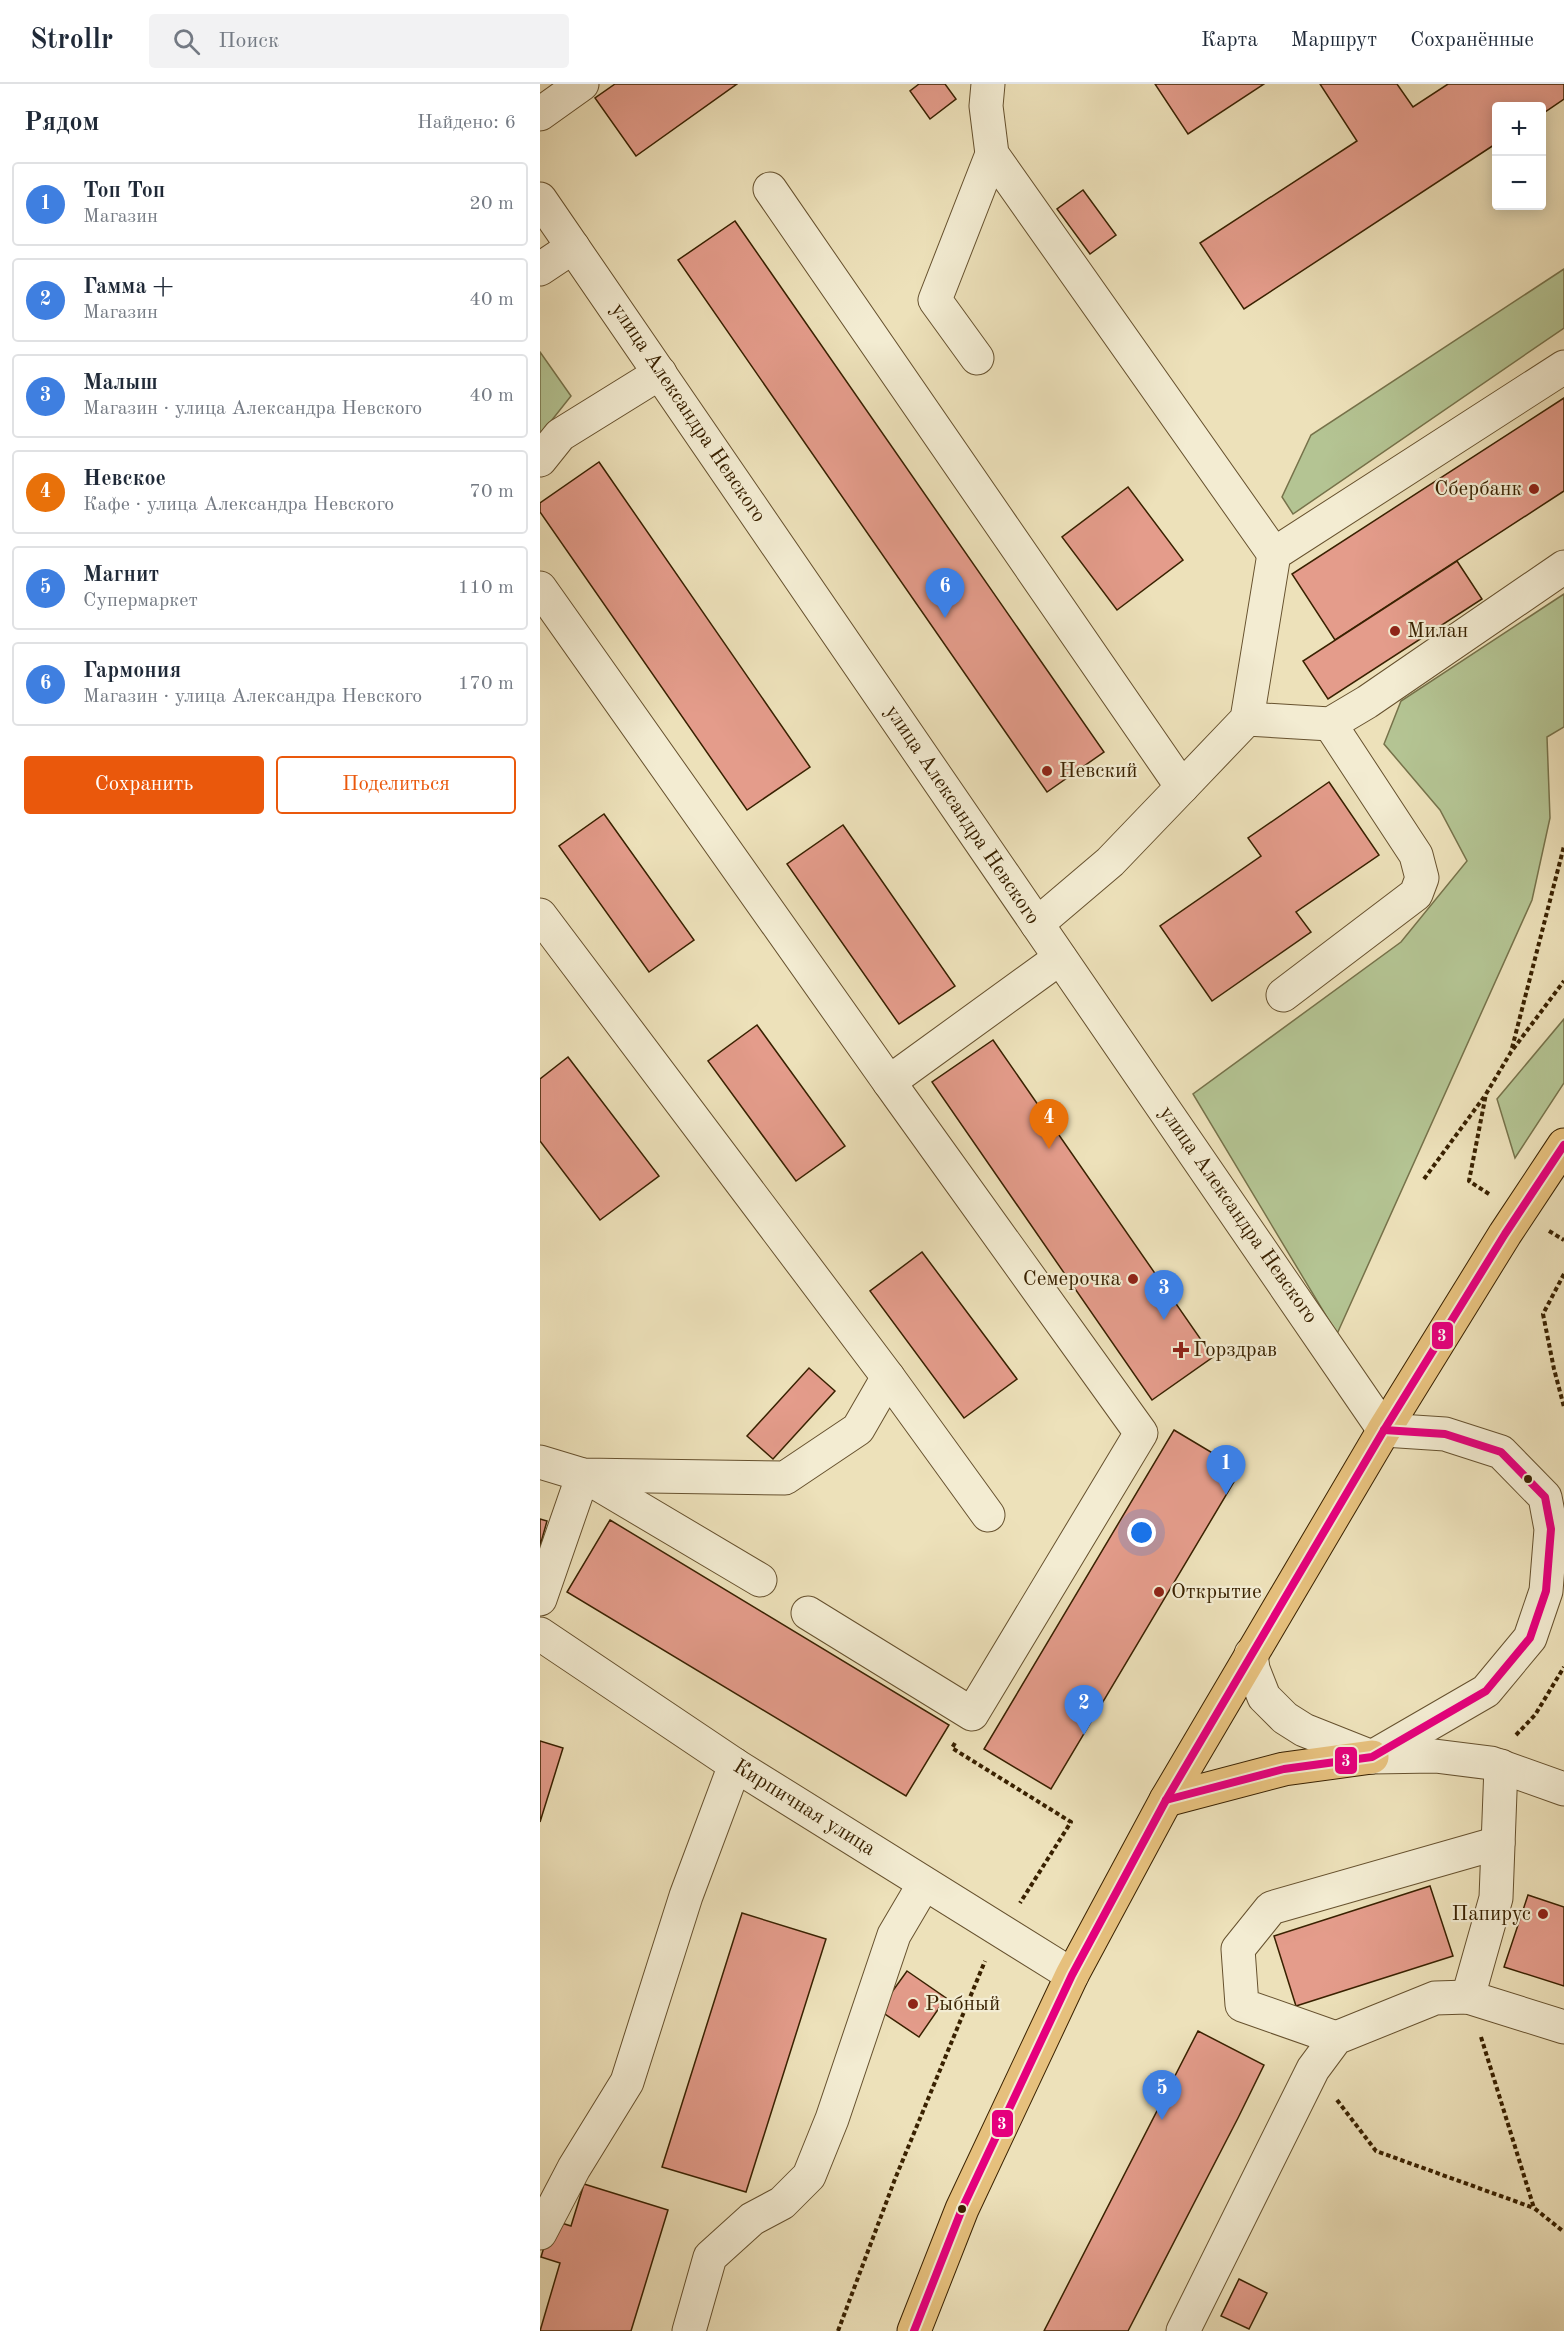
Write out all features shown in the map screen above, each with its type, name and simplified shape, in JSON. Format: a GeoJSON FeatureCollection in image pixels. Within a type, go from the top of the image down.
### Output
{"type":"FeatureCollection","features":[{"type":"Feature","properties":{"kind":"main road"},"geometry":{"type":"LineString","coordinates":[[914,2331],[962,2209],[1072,1975],[1166,1800],[1384,1430],[1505,1234],[1564,1145]]}},
{"type":"Feature","properties":{"kind":"main road"},"geometry":{"type":"LineString","coordinates":[[1166,1800],[1284,1769],[1342,1759],[1372,1757]]}},
{"type":"Feature","properties":{"kind":"street"},"geometry":{"type":"LineString","coordinates":[[540,114],[582,84]]}},
{"type":"Feature","properties":{"kind":"street"},"geometry":{"type":"LineString","coordinates":[[984,91],[992,154],[1274,554],[1247,719],[1110,862],[1037,924]]}},
{"type":"Feature","properties":{"kind":"street"},"geometry":{"type":"LineString","coordinates":[[976,358],[934,300],[992,154]]}},
{"type":"Feature","properties":{"kind":"street"},"geometry":{"type":"LineString","coordinates":[[770,189],[1182,787]]}},
{"type":"Feature","properties":{"kind":"street","name":"улица Александра Невского"},"geometry":{"type":"LineString","coordinates":[[540,199],[1336,1356],[1384,1430]]}},
{"type":"Feature","properties":{"kind":"street"},"geometry":{"type":"LineString","coordinates":[[540,269],[573,247]]}},
{"type":"Feature","properties":{"kind":"street"},"geometry":{"type":"LineString","coordinates":[[1274,554],[1564,367]]}},
{"type":"Feature","properties":{"kind":"street"},"geometry":{"type":"LineString","coordinates":[[540,460],[560,435],[660,373]]}},
{"type":"Feature","properties":{"kind":"street"},"geometry":{"type":"LineString","coordinates":[[1247,719],[1330,724],[1367,702],[1564,567]]}},
{"type":"Feature","properties":{"kind":"street"},"geometry":{"type":"LineString","coordinates":[[540,588],[889,1082],[1141,1433],[972,1714],[808,1613]]}},
{"type":"Feature","properties":{"kind":"street"},"geometry":{"type":"LineString","coordinates":[[1283,995],[1416,894],[1422,878],[1416,855],[1330,724]]}},
{"type":"Feature","properties":{"kind":"street"},"geometry":{"type":"LineString","coordinates":[[540,915],[888,1377],[988,1515]]}},
{"type":"Feature","properties":{"kind":"street"},"geometry":{"type":"LineString","coordinates":[[889,1082],[1060,958]]}},
{"type":"Feature","properties":{"kind":"street"},"geometry":{"type":"LineString","coordinates":[[540,1462],[583,1474],[785,1478],[858,1429],[888,1377]]}},
{"type":"Feature","properties":{"kind":"street"},"geometry":{"type":"LineString","coordinates":[[1372,1757],[1486,1691],[1530,1638],[1546,1591],[1551,1529],[1545,1497],[1501,1452],[1445,1434],[1384,1430]]}},
{"type":"Feature","properties":{"kind":"street"},"geometry":{"type":"LineString","coordinates":[[583,1474],[760,1580]]}},
{"type":"Feature","properties":{"kind":"street"},"geometry":{"type":"LineString","coordinates":[[540,1599],[583,1474]]}},
{"type":"Feature","properties":{"kind":"street","name":"Кирпичная улица"},"geometry":{"type":"LineString","coordinates":[[540,1634],[735,1765],[1072,1975]]}},
{"type":"Feature","properties":{"kind":"street"},"geometry":{"type":"LineString","coordinates":[[1251,1654],[1253,1669],[1264,1697],[1285,1718],[1304,1730],[1372,1757],[1435,1756],[1496,1765],[1564,1789]]}},
{"type":"Feature","properties":{"kind":"street"},"geometry":{"type":"LineString","coordinates":[[540,2233],[574,2168],[627,2082],[686,1896],[735,1765]]}},
{"type":"Feature","properties":{"kind":"street"},"geometry":{"type":"LineString","coordinates":[[1468,1997],[1496,1898],[1498,1843],[1496,1765]]}},
{"type":"Feature","properties":{"kind":"street"},"geometry":{"type":"LineString","coordinates":[[1336,2038],[1242,2005],[1238,1949],[1271,1908],[1498,1843]]}},
{"type":"Feature","properties":{"kind":"street"},"geometry":{"type":"LineString","coordinates":[[689,2331],[710,2257],[752,2219],[782,2203],[809,2176],[832,2119],[894,1935],[924,1884]]}},
{"type":"Feature","properties":{"kind":"street"},"geometry":{"type":"LineString","coordinates":[[1183,2331],[1313,2069],[1336,2038],[1435,1998],[1468,1997],[1564,2027]]}},
{"type":"Feature","properties":{"kind":"path"},"geometry":{"type":"LineString","coordinates":[[1511,1052],[1564,846]]}},
{"type":"Feature","properties":{"kind":"path"},"geometry":{"type":"LineString","coordinates":[[1424,1179],[1486,1094],[1511,1052],[1564,981]]}},
{"type":"Feature","properties":{"kind":"path"},"geometry":{"type":"LineString","coordinates":[[1469,1181],[1486,1094]]}},
{"type":"Feature","properties":{"kind":"path"},"geometry":{"type":"LineString","coordinates":[[1564,1274],[1543,1314],[1564,1407]]}},
{"type":"Feature","properties":{"kind":"path"},"geometry":{"type":"LineString","coordinates":[[1496,1765],[1535,1715],[1564,1667]]}},
{"type":"Feature","properties":{"kind":"path"},"geometry":{"type":"LineString","coordinates":[[838,2331],[894,2179],[985,1960],[1071,1822],[952,1748],[972,1714]]}},
{"type":"Feature","properties":{"kind":"path"},"geometry":{"type":"LineString","coordinates":[[1313,2069],[1376,2151],[1534,2208]]}},
{"type":"Feature","properties":{"kind":"green space"},"geometry":{"type":"Polygon","coordinates":[[[1564,269],[1564,328],[1293,514],[1282,497],[1311,435],[1564,269]]]}},
{"type":"Feature","properties":{"kind":"green space"},"geometry":{"type":"Polygon","coordinates":[[[540,352],[571,396],[540,435],[540,352]]]}},
{"type":"Feature","properties":{"kind":"green space"},"geometry":{"type":"Polygon","coordinates":[[[1564,594],[1564,727],[1547,737],[1550,818],[1532,900],[1337,1334],[1193,1094],[1401,942],[1467,861],[1440,810],[1384,744],[1401,701],[1564,594]]]}},
{"type":"Feature","properties":{"kind":"green space"},"geometry":{"type":"Polygon","coordinates":[[[1564,1019],[1564,1083],[1515,1158],[1497,1099],[1564,1019]]]}},
{"type":"Feature","properties":{"kind":"building"},"geometry":{"type":"Polygon","coordinates":[[[615,84],[737,84],[636,156],[595,98],[615,84]]]}},
{"type":"Feature","properties":{"kind":"building"},"geometry":{"type":"Polygon","coordinates":[[[919,84],[945,84],[956,99],[930,119],[910,91],[919,84]]]}},
{"type":"Feature","properties":{"kind":"building"},"geometry":{"type":"Polygon","coordinates":[[[1155,84],[1264,84],[1188,134],[1155,84]]]}},
{"type":"Feature","properties":{"kind":"building"},"geometry":{"type":"Polygon","coordinates":[[[1320,84],[1397,84],[1413,107],[1448,84],[1564,84],[1564,99],[1546,111],[1546,102],[1492,102],[1492,146],[1244,309],[1200,243],[1357,141],[1320,84]]]}},
{"type":"Feature","properties":{"kind":"building"},"geometry":{"type":"Polygon","coordinates":[[[1083,190],[1116,235],[1090,254],[1057,209],[1083,190]]]}},
{"type":"Feature","properties":{"kind":"building"},"geometry":{"type":"Polygon","coordinates":[[[735,221],[1104,752],[1047,792],[678,260],[735,221]]]}},
{"type":"Feature","properties":{"kind":"building"},"geometry":{"type":"Polygon","coordinates":[[[1564,398],[1564,491],[1335,640],[1292,574],[1564,398]]]}},
{"type":"Feature","properties":{"kind":"building"},"geometry":{"type":"Polygon","coordinates":[[[599,462],[810,767],[747,810],[540,512],[540,503],[599,462]]]}},
{"type":"Feature","properties":{"kind":"building"},"geometry":{"type":"Polygon","coordinates":[[[1128,487],[1183,560],[1117,610],[1062,537],[1128,487]]]}},
{"type":"Feature","properties":{"kind":"building"},"geometry":{"type":"Polygon","coordinates":[[[1457,561],[1482,599],[1328,699],[1303,661],[1457,561]]]}},
{"type":"Feature","properties":{"kind":"building"},"geometry":{"type":"Polygon","coordinates":[[[1329,782],[1379,855],[1296,912],[1311,932],[1212,1001],[1160,926],[1261,856],[1248,838],[1329,782]]]}},
{"type":"Feature","properties":{"kind":"building"},"geometry":{"type":"Polygon","coordinates":[[[604,814],[694,940],[649,972],[559,846],[604,814]]]}},
{"type":"Feature","properties":{"kind":"building"},"geometry":{"type":"Polygon","coordinates":[[[843,825],[955,986],[899,1024],[787,864],[843,825]]]}},
{"type":"Feature","properties":{"kind":"building"},"geometry":{"type":"Polygon","coordinates":[[[757,1025],[845,1146],[796,1181],[708,1061],[757,1025]]]}},
{"type":"Feature","properties":{"kind":"building"},"geometry":{"type":"Polygon","coordinates":[[[993,1040],[1213,1357],[1152,1400],[932,1082],[993,1040]]]}},
{"type":"Feature","properties":{"kind":"building"},"geometry":{"type":"Polygon","coordinates":[[[568,1057],[659,1176],[600,1220],[540,1141],[540,1079],[568,1057]]]}},
{"type":"Feature","properties":{"kind":"building"},"geometry":{"type":"Polygon","coordinates":[[[922,1252],[1017,1379],[964,1418],[870,1291],[922,1252]]]}},
{"type":"Feature","properties":{"kind":"building"},"geometry":{"type":"Polygon","coordinates":[[[809,1368],[835,1391],[773,1459],[747,1436],[809,1368]]]}},
{"type":"Feature","properties":{"kind":"building"},"geometry":{"type":"Polygon","coordinates":[[[1174,1430],[1241,1470],[1051,1789],[984,1749],[1174,1430]]]}},
{"type":"Feature","properties":{"kind":"building"},"geometry":{"type":"Polygon","coordinates":[[[540,1519],[547,1521],[540,1546],[540,1519]]]}},
{"type":"Feature","properties":{"kind":"building"},"geometry":{"type":"Polygon","coordinates":[[[610,1520],[949,1725],[906,1796],[567,1592],[610,1520]]]}},
{"type":"Feature","properties":{"kind":"building"},"geometry":{"type":"Polygon","coordinates":[[[540,1741],[563,1748],[540,1822],[540,1741]]]}},
{"type":"Feature","properties":{"kind":"building"},"geometry":{"type":"Polygon","coordinates":[[[1430,1886],[1453,1956],[1296,2006],[1274,1936],[1430,1886]]]}},
{"type":"Feature","properties":{"kind":"building"},"geometry":{"type":"Polygon","coordinates":[[[1528,1895],[1564,1907],[1564,1986],[1504,1967],[1528,1895]]]}},
{"type":"Feature","properties":{"kind":"building"},"geometry":{"type":"Polygon","coordinates":[[[742,1913],[826,1939],[746,2192],[662,2167],[742,1913]]]}},
{"type":"Feature","properties":{"kind":"building","name":"Рыбный"},"geometry":{"type":"Polygon","coordinates":[[[907,1971],[946,1998],[919,2037],[879,2010],[907,1971]]]}},
{"type":"Feature","properties":{"kind":"building"},"geometry":{"type":"Polygon","coordinates":[[[1198,2031],[1264,2065],[1238,2118],[1128,2331],[1044,2331],[1198,2031]]]}},
{"type":"Feature","properties":{"kind":"building"},"geometry":{"type":"Polygon","coordinates":[[[584,2184],[668,2210],[631,2331],[540,2331],[560,2263],[541,2257],[552,2220],[571,2226],[584,2184]]]}},
{"type":"Feature","properties":{"kind":"building"},"geometry":{"type":"Polygon","coordinates":[[[1239,2279],[1267,2293],[1249,2329],[1221,2316],[1239,2279]]]}},
{"type":"Feature","properties":{"kind":"transit line","name":"3"},"geometry":{"type":"LineString","coordinates":[[914,2331],[962,2209],[1072,1975],[1166,1800],[1384,1430],[1505,1234],[1564,1145]]}},
{"type":"Feature","properties":{"kind":"transit line","name":"3"},"geometry":{"type":"LineString","coordinates":[[1166,1800],[1284,1769],[1372,1757],[1486,1691],[1530,1638],[1546,1591],[1551,1529],[1545,1497],[1501,1452],[1445,1434],[1384,1430]]}},
{"type":"Feature","properties":{"kind":"place","name":"Сбербанк"},"geometry":{"type":"Point","coordinates":[1534,489]}},
{"type":"Feature","properties":{"kind":"place","name":"Гармония"},"geometry":{"type":"Point","coordinates":[945,618]}},
{"type":"Feature","properties":{"kind":"place","name":"Милан"},"geometry":{"type":"Point","coordinates":[1395,631]}},
{"type":"Feature","properties":{"kind":"place","name":"Невский"},"geometry":{"type":"Point","coordinates":[1047,771]}},
{"type":"Feature","properties":{"kind":"place","name":"Невское"},"geometry":{"type":"Point","coordinates":[1049,1149]}},
{"type":"Feature","properties":{"kind":"place","name":"Семерочка"},"geometry":{"type":"Point","coordinates":[1133,1279]}},
{"type":"Feature","properties":{"kind":"place","name":"Малыш"},"geometry":{"type":"Point","coordinates":[1164,1320]}},
{"type":"Feature","properties":{"kind":"place","name":"Горздрав"},"geometry":{"type":"Point","coordinates":[1181,1350]}},
{"type":"Feature","properties":{"kind":"place","name":"Топ Топ"},"geometry":{"type":"Point","coordinates":[1226,1495]}},
{"type":"Feature","properties":{"kind":"place","name":"Открытие"},"geometry":{"type":"Point","coordinates":[1159,1592]}},
{"type":"Feature","properties":{"kind":"place","name":"Гамма +"},"geometry":{"type":"Point","coordinates":[1084,1735]}},
{"type":"Feature","properties":{"kind":"place","name":"Папирус"},"geometry":{"type":"Point","coordinates":[1543,1914]}},
{"type":"Feature","properties":{"kind":"place","name":"Рыбный"},"geometry":{"type":"Point","coordinates":[913,2004]}},
{"type":"Feature","properties":{"kind":"place","name":"Магнит"},"geometry":{"type":"Point","coordinates":[1162,2120]}}]}
